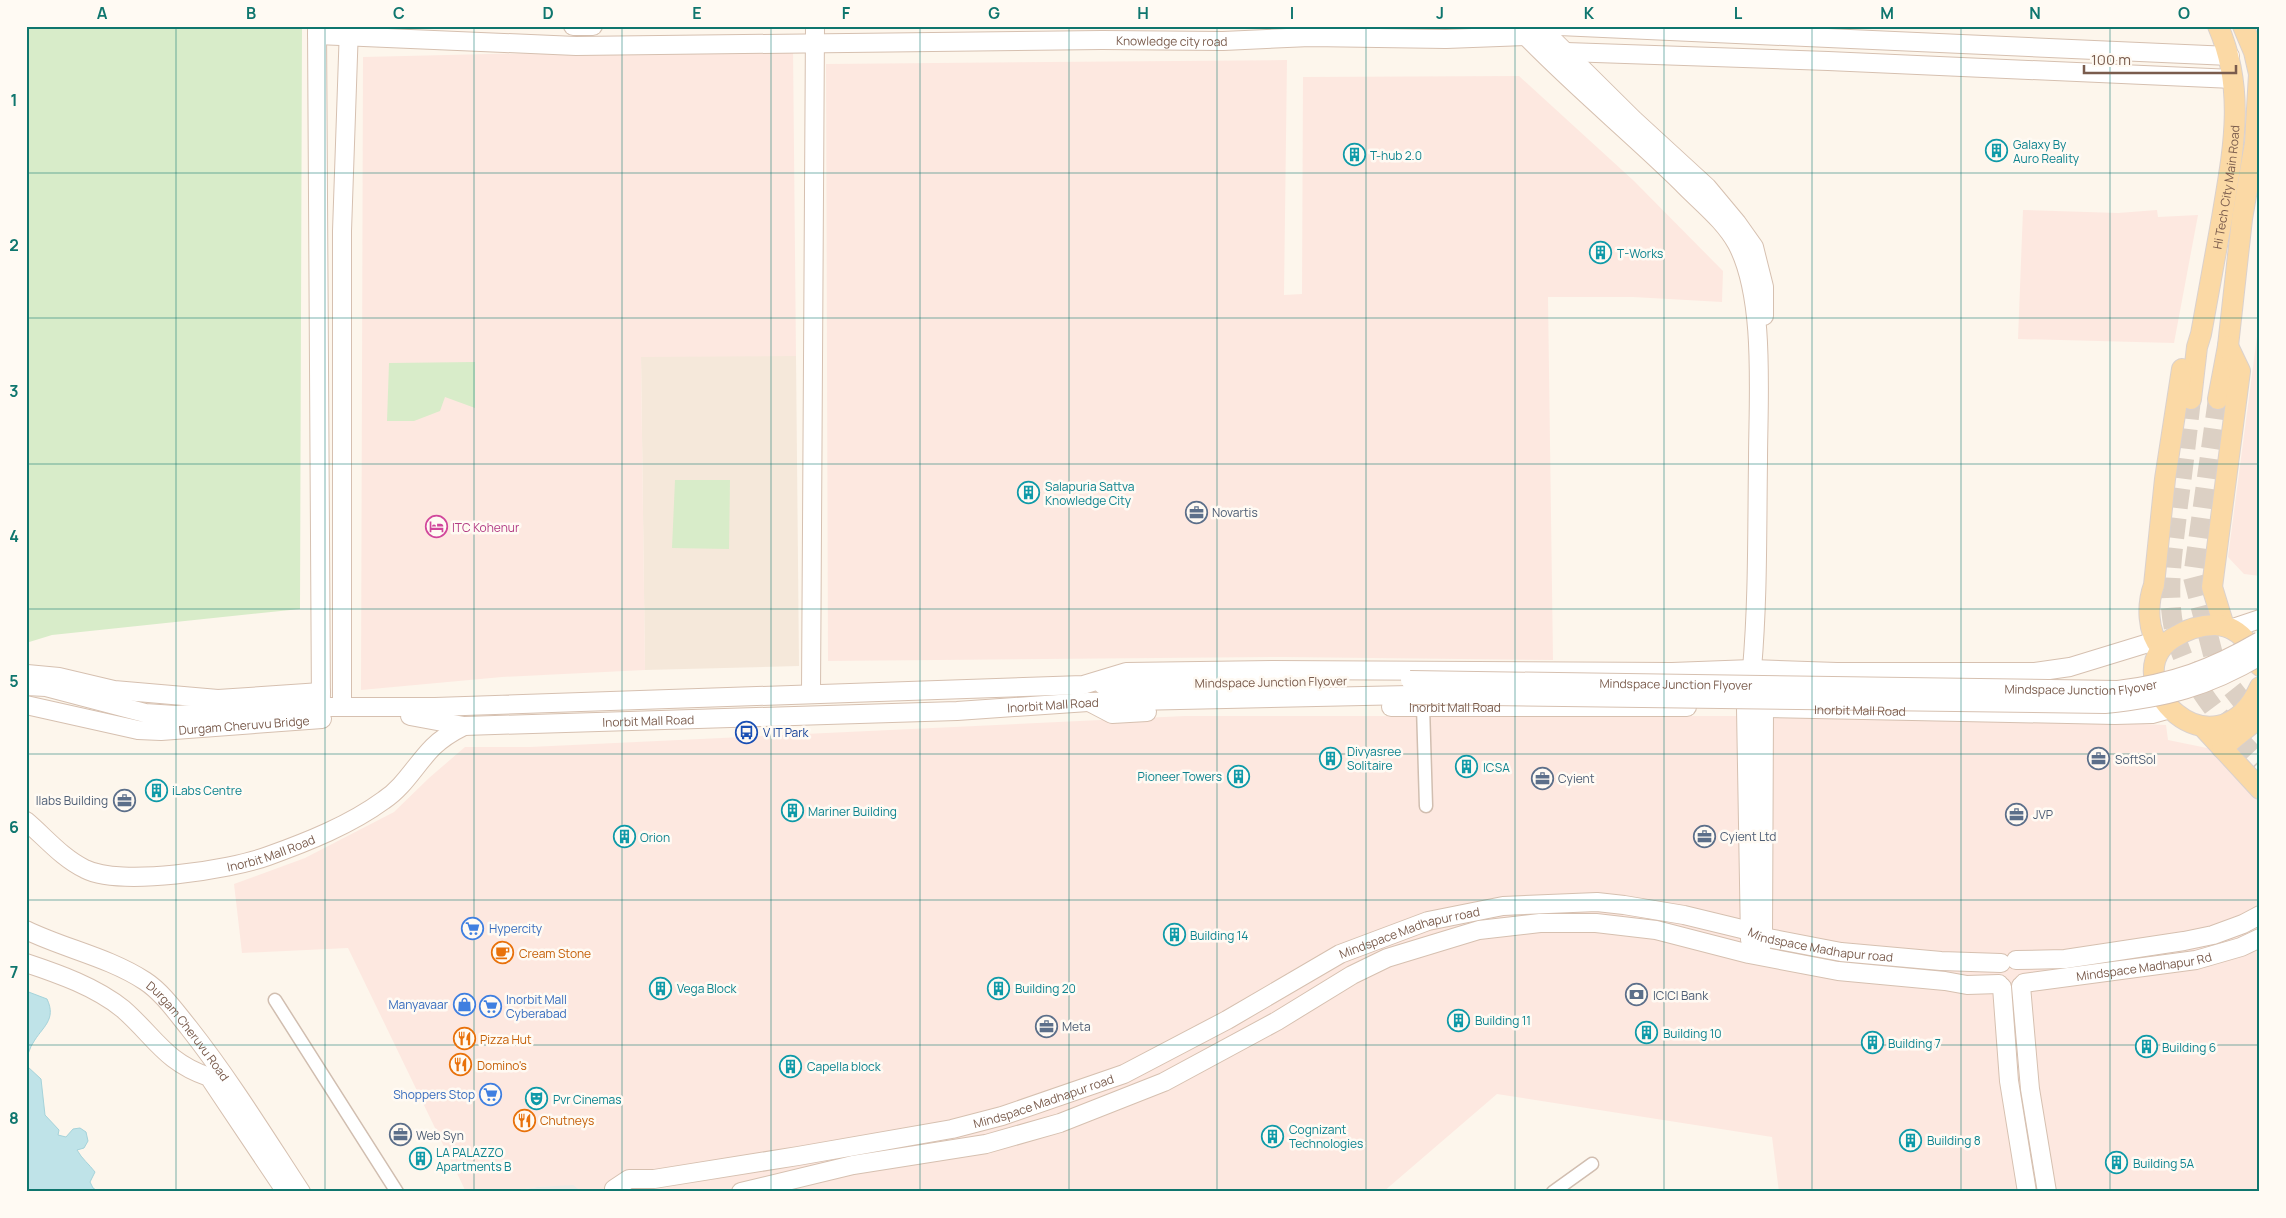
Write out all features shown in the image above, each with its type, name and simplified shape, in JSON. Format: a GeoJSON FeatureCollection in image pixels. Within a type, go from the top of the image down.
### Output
{"type":"FeatureCollection","features":[{"type":"Feature","properties":{"kind":"main road"},"geometry":{"type":"LineString","coordinates":[[573,26],[593,26]]}},
{"type":"Feature","properties":{"kind":"main road"},"geometry":{"type":"LineString","coordinates":[[1559,26],[2230,56]]}},
{"type":"Feature","properties":{"kind":"main road","name":"Hi Tech City Main Road"},"geometry":{"type":"LineString","coordinates":[[2191,399],[2197,348],[2235,140],[2233,79],[2230,56],[2218,26]]}},
{"type":"Feature","properties":{"kind":"main road","name":"Hi Tech City Main Road"},"geometry":{"type":"LineString","coordinates":[[2218,399],[2228,346],[2242,220],[2255,143],[2260,74],[2257,52],[2243,26]]}},
{"type":"Feature","properties":{"kind":"main road"},"geometry":{"type":"LineString","coordinates":[[1527,30],[1566,52],[1634,120],[1723,224],[1737,245],[1746,270],[1754,304],[1762,580],[1757,616],[1758,669]]}},
{"type":"Feature","properties":{"kind":"main road"},"geometry":{"type":"LineString","coordinates":[[1527,30],[1676,167]]}},
{"type":"Feature","properties":{"kind":"main road","name":"Knowledge city road"},"geometry":{"type":"LineString","coordinates":[[317,31],[576,46],[816,35],[1223,41],[1310,37],[1446,38],[1527,30]]}},
{"type":"Feature","properties":{"kind":"main road"},"geometry":{"type":"LineString","coordinates":[[26,674],[59,677],[114,690],[218,699],[322,700],[317,31]]}},
{"type":"Feature","properties":{"kind":"main road"},"geometry":{"type":"LineString","coordinates":[[342,707],[342,231],[348,32]]}},
{"type":"Feature","properties":{"kind":"main road"},"geometry":{"type":"LineString","coordinates":[[1686,56],[1688,32]]}},
{"type":"Feature","properties":{"kind":"main road"},"geometry":{"type":"LineString","coordinates":[[811,694],[816,35]]}},
{"type":"Feature","properties":{"kind":"main road"},"geometry":{"type":"LineString","coordinates":[[1566,52],[2233,79]]}},
{"type":"Feature","properties":{"kind":"main road"},"geometry":{"type":"LineString","coordinates":[[2228,346],[2240,371],[2212,587],[2227,627],[2242,636],[2251,646],[2260,666]]}},
{"type":"Feature","properties":{"kind":"main road"},"geometry":{"type":"LineString","coordinates":[[2197,348],[2182,369],[2165,479],[2154,585],[2160,592],[2162,630],[2154,672],[2157,688],[2170,709],[2190,724],[2202,727],[2228,723],[2239,717],[2248,708],[2260,687]]}},
{"type":"Feature","properties":{"kind":"main road"},"geometry":{"type":"LineString","coordinates":[[2161,643],[2185,630],[2200,625],[2227,627],[2260,619]]}},
{"type":"Feature","properties":{"kind":"main road","name":"Mindspace Junction Flyover"},"geometry":{"type":"LineString","coordinates":[[1085,693],[1414,694],[2118,690],[2162,683],[2201,672],[2260,642]]}},
{"type":"Feature","properties":{"kind":"main road","name":"Inorbit Mall Road"},"geometry":{"type":"LineString","coordinates":[[26,821],[62,854],[85,870],[105,875],[140,877],[169,875],[266,857],[361,815],[386,800],[432,748],[443,738],[464,726],[957,711],[1085,693],[1126,672],[1273,670],[1723,671],[1758,669],[1837,672],[2036,672],[2070,667],[2161,643]]}},
{"type":"Feature","properties":{"kind":"main road","name":"Mindspace Junction Flyover"},"geometry":{"type":"LineString","coordinates":[[1414,694],[2105,704],[2140,701],[2191,689],[2260,656]]}},
{"type":"Feature","properties":{"kind":"main road"},"geometry":{"type":"LineString","coordinates":[[1514,706],[1515,671]]}},
{"type":"Feature","properties":{"kind":"main road"},"geometry":{"type":"LineString","coordinates":[[1934,712],[1937,672]]}},
{"type":"Feature","properties":{"kind":"main road","name":"Durgam Cheruvu Bridge"},"geometry":{"type":"LineString","coordinates":[[26,686],[46,687],[145,713],[175,715],[322,700],[342,707],[378,707]]}},
{"type":"Feature","properties":{"kind":"main road","name":"Inorbit Mall Road"},"geometry":{"type":"LineString","coordinates":[[378,707],[435,707],[811,694],[1085,693]]}},
{"type":"Feature","properties":{"kind":"main road","name":"Inorbit Mall Road"},"geometry":{"type":"LineString","coordinates":[[1414,694],[1514,706],[1764,708],[2115,715],[2152,714],[2170,709]]}},
{"type":"Feature","properties":{"kind":"main road","name":"Durgam Cheruvu Bridge"},"geometry":{"type":"LineString","coordinates":[[26,705],[138,730],[161,731],[314,719],[408,716],[464,726]]}},
{"type":"Feature","properties":{"kind":"main road"},"geometry":{"type":"LineString","coordinates":[[1746,708],[1748,903],[1757,934]]}},
{"type":"Feature","properties":{"kind":"main road"},"geometry":{"type":"LineString","coordinates":[[1754,955],[1757,934],[1764,708]]}},
{"type":"Feature","properties":{"kind":"main road"},"geometry":{"type":"LineString","coordinates":[[2222,748],[2260,717]]}},
{"type":"Feature","properties":{"kind":"main road"},"geometry":{"type":"LineString","coordinates":[[2202,727],[2260,789]]}},
{"type":"Feature","properties":{"kind":"main road","name":"Mindspace Madhapur road"},"geometry":{"type":"LineString","coordinates":[[614,1192],[614,1188],[629,1179],[654,1179],[851,1147],[952,1129],[1002,1116],[1124,1074],[1227,1020],[1340,954],[1428,921],[1503,906],[1597,902],[1684,915],[1757,934],[1842,952],[1942,962],[2065,959],[2213,935],[2254,918]]}},
{"type":"Feature","properties":{"kind":"main road"},"geometry":{"type":"LineString","coordinates":[[2254,918],[2260,938]]}},
{"type":"Feature","properties":{"kind":"main road","name":"Mindspace Madhapur road"},"geometry":{"type":"LineString","coordinates":[[741,1192],[853,1165],[986,1144],[1060,1123],[1164,1082],[1277,1021],[1352,975],[1387,958],[1479,930],[1540,923],[1596,923],[1656,930],[1754,955],[1838,971],[1945,981],[1966,985],[2000,986]]}},
{"type":"Feature","properties":{"kind":"main road","name":"Durgam Cheruvu Road"},"geometry":{"type":"LineString","coordinates":[[26,930],[57,943],[106,959],[148,982],[177,1013],[208,1053],[301,1192]]}},
{"type":"Feature","properties":{"kind":"main road","name":"Mindspace Madhapur Rd"},"geometry":{"type":"LineString","coordinates":[[2023,984],[2196,960],[2241,947],[2260,938]]}},
{"type":"Feature","properties":{"kind":"main road","name":"Mindspace Madhapur road"},"geometry":{"type":"LineString","coordinates":[[1340,954],[1352,975]]}},
{"type":"Feature","properties":{"kind":"main road"},"geometry":{"type":"LineString","coordinates":[[2027,1192],[2009,1081],[2000,986],[1995,973],[2008,961],[2022,963],[2026,969],[2023,984],[2030,1089],[2047,1192]]}},
{"type":"Feature","properties":{"kind":"main road","name":"Durgam Cheruvu Road"},"geometry":{"type":"LineString","coordinates":[[26,963],[102,994],[123,1010],[172,1059],[191,1071],[209,1077],[286,1192]]}},
{"type":"Feature","properties":{"kind":"main road"},"geometry":{"type":"LineString","coordinates":[[2000,986],[2007,990],[2016,989],[2023,984]]}},
{"type":"Feature","properties":{"kind":"main road"},"geometry":{"type":"LineString","coordinates":[[851,1147],[853,1165]]}},
{"type":"Feature","properties":{"kind":"street"},"geometry":{"type":"LineString","coordinates":[[1414,694],[1426,806]]}},
{"type":"Feature","properties":{"kind":"street"},"geometry":{"type":"LineString","coordinates":[[275,1000],[397,1192]]}},
{"type":"Feature","properties":{"kind":"street"},"geometry":{"type":"LineString","coordinates":[[1558,1190],[1592,1164]]}},
{"type":"Feature","properties":{"kind":"shaded area"},"geometry":{"type":"Polygon","coordinates":[[[793,47],[796,356],[641,357],[645,670],[502,677],[361,690],[363,57],[793,47]]]}},
{"type":"Feature","properties":{"kind":"shaded area","name":"Salapuria Sattva Knowledge City"},"geometry":{"type":"Polygon","coordinates":[[[1287,60],[1284,295],[1302,294],[1303,77],[1519,76],[1634,181],[1723,271],[1722,302],[1633,297],[1548,297],[1553,660],[1284,657],[828,661],[826,64],[1287,60]]]}},
{"type":"Feature","properties":{"kind":"shaded area"},"geometry":{"type":"Polygon","coordinates":[[[2023,210],[2118,213],[2157,210],[2158,217],[2198,215],[2174,343],[2018,339],[2023,210]]]}},
{"type":"Feature","properties":{"kind":"shaded area"},"geometry":{"type":"Polygon","coordinates":[[[2260,314],[2260,576],[2244,574],[2228,557],[2260,314]]]}},
{"type":"Feature","properties":{"kind":"shaded area"},"geometry":{"type":"Polygon","coordinates":[[[641,356],[796,356],[799,666],[645,670],[641,356]]]}},
{"type":"Feature","properties":{"kind":"shaded area"},"geometry":{"type":"Polygon","coordinates":[[[1185,716],[1965,716],[2166,725],[2168,740],[2212,749],[2260,792],[2260,1192],[1779,1192],[1772,1137],[1497,1094],[1383,1192],[565,1192],[563,1186],[537,1187],[508,1192],[466,1192],[348,948],[242,953],[234,884],[305,858],[394,812],[465,747],[530,747],[1185,716]]]}},
{"type":"Feature","properties":{"kind":"shaded area"},"geometry":{"type":"Polygon","coordinates":[[[573,1185],[582,1192],[508,1192],[537,1187],[573,1185]]]}},
{"type":"Feature","properties":{"kind":"green space"},"geometry":{"type":"Polygon","coordinates":[[[26,26],[302,26],[300,609],[52,635],[26,643],[26,26]]]}},
{"type":"Feature","properties":{"kind":"green space"},"geometry":{"type":"Polygon","coordinates":[[[475,362],[475,408],[445,397],[440,411],[414,421],[387,421],[389,363],[475,362]]]}},
{"type":"Feature","properties":{"kind":"green space"},"geometry":{"type":"Polygon","coordinates":[[[675,480],[730,480],[729,549],[672,548],[675,480]]]}},
{"type":"Feature","properties":{"kind":"water"},"geometry":{"type":"Polygon","coordinates":[[[26,991],[47,999],[50,1012],[47,1023],[32,1045],[26,1058],[26,991]]]}},
{"type":"Feature","properties":{"kind":"water"},"geometry":{"type":"Polygon","coordinates":[[[26,1061],[28,1067],[41,1079],[45,1115],[59,1130],[58,1135],[66,1137],[73,1129],[80,1128],[86,1132],[88,1141],[84,1148],[77,1150],[95,1172],[90,1182],[93,1188],[99,1192],[26,1192],[26,1061]]]}},
{"type":"Feature","properties":{"kind":"tunnel"},"geometry":{"type":"LineString","coordinates":[[2191,399],[2170,579],[2170,597],[2175,634],[2188,667],[2205,697],[2260,762]]}},
{"type":"Feature","properties":{"kind":"tunnel"},"geometry":{"type":"LineString","coordinates":[[2218,399],[2193,577],[2216,666],[2256,719]]}},
{"type":"Feature","properties":{"kind":"place","name":"Galaxy By Auro Reality"},"geometry":{"type":"Point","coordinates":[1997,151]}},
{"type":"Feature","properties":{"kind":"place","name":"T-hub 2.0"},"geometry":{"type":"Point","coordinates":[1354,155]}},
{"type":"Feature","properties":{"kind":"place","name":"T-Works"},"geometry":{"type":"Point","coordinates":[1601,253]}},
{"type":"Feature","properties":{"kind":"place","name":"Salapuria Sattva Knowledge City"},"geometry":{"type":"Point","coordinates":[1029,493]}},
{"type":"Feature","properties":{"kind":"place","name":"Novartis"},"geometry":{"type":"Point","coordinates":[1196,512]}},
{"type":"Feature","properties":{"kind":"place","name":"ITC Kohenur"},"geometry":{"type":"Point","coordinates":[436,527]}},
{"type":"Feature","properties":{"kind":"place","name":"V IT Park"},"geometry":{"type":"Point","coordinates":[747,732]}},
{"type":"Feature","properties":{"kind":"place","name":"Divyasree Solitaire"},"geometry":{"type":"Point","coordinates":[1331,758]}},
{"type":"Feature","properties":{"kind":"place","name":"SoftSol"},"geometry":{"type":"Point","coordinates":[2099,759]}},
{"type":"Feature","properties":{"kind":"place","name":"ICSA"},"geometry":{"type":"Point","coordinates":[1467,767]}},
{"type":"Feature","properties":{"kind":"place","name":"Pioneer Towers"},"geometry":{"type":"Point","coordinates":[1238,776]}},
{"type":"Feature","properties":{"kind":"place","name":"Cyient"},"geometry":{"type":"Point","coordinates":[1542,778]}},
{"type":"Feature","properties":{"kind":"place","name":"iLabs Centre"},"geometry":{"type":"Point","coordinates":[156,790]}},
{"type":"Feature","properties":{"kind":"place","name":"Ilabs Building"},"geometry":{"type":"Point","coordinates":[124,800]}},
{"type":"Feature","properties":{"kind":"place","name":"Mariner Building"},"geometry":{"type":"Point","coordinates":[792,811]}},
{"type":"Feature","properties":{"kind":"place","name":"JVP"},"geometry":{"type":"Point","coordinates":[2017,814]}},
{"type":"Feature","properties":{"kind":"place","name":"Cyient Ltd"},"geometry":{"type":"Point","coordinates":[1704,836]}},
{"type":"Feature","properties":{"kind":"place","name":"Orion"},"geometry":{"type":"Point","coordinates":[624,837]}},
{"type":"Feature","properties":{"kind":"place","name":"Hypercity"},"geometry":{"type":"Point","coordinates":[473,928]}},
{"type":"Feature","properties":{"kind":"place","name":"Building 14"},"geometry":{"type":"Point","coordinates":[1174,935]}},
{"type":"Feature","properties":{"kind":"place","name":"Cream Stone"},"geometry":{"type":"Point","coordinates":[503,953]}},
{"type":"Feature","properties":{"kind":"place","name":"Vega Block"},"geometry":{"type":"Point","coordinates":[661,988]}},
{"type":"Feature","properties":{"kind":"place","name":"Building 20"},"geometry":{"type":"Point","coordinates":[999,988]}},
{"type":"Feature","properties":{"kind":"place","name":"ICICI Bank"},"geometry":{"type":"Point","coordinates":[1637,995]}},
{"type":"Feature","properties":{"kind":"place","name":"Manyavaar"},"geometry":{"type":"Point","coordinates":[464,1004]}},
{"type":"Feature","properties":{"kind":"place","name":"Inorbit Mall Cyberabad"},"geometry":{"type":"Point","coordinates":[490,1006]}},
{"type":"Feature","properties":{"kind":"place","name":"Building 11"},"geometry":{"type":"Point","coordinates":[1459,1020]}},
{"type":"Feature","properties":{"kind":"place","name":"Meta"},"geometry":{"type":"Point","coordinates":[1046,1026]}},
{"type":"Feature","properties":{"kind":"place","name":"Building 10"},"geometry":{"type":"Point","coordinates":[1647,1033]}},
{"type":"Feature","properties":{"kind":"place","name":"Pizza Hut"},"geometry":{"type":"Point","coordinates":[464,1039]}},
{"type":"Feature","properties":{"kind":"place","name":"Building 7"},"geometry":{"type":"Point","coordinates":[1872,1043]}},
{"type":"Feature","properties":{"kind":"place","name":"Building 6"},"geometry":{"type":"Point","coordinates":[2146,1047]}},
{"type":"Feature","properties":{"kind":"place","name":"Domino's"},"geometry":{"type":"Point","coordinates":[461,1065]}},
{"type":"Feature","properties":{"kind":"place","name":"Capella block"},"geometry":{"type":"Point","coordinates":[791,1066]}},
{"type":"Feature","properties":{"kind":"place","name":"Shoppers Stop"},"geometry":{"type":"Point","coordinates":[491,1094]}},
{"type":"Feature","properties":{"kind":"place","name":"Pvr Cinemas"},"geometry":{"type":"Point","coordinates":[537,1099]}},
{"type":"Feature","properties":{"kind":"place","name":"Chutneys"},"geometry":{"type":"Point","coordinates":[524,1120]}},
{"type":"Feature","properties":{"kind":"place","name":"Web Syn"},"geometry":{"type":"Point","coordinates":[400,1135]}},
{"type":"Feature","properties":{"kind":"place","name":"Cognizant Technologies"},"geometry":{"type":"Point","coordinates":[1273,1136]}},
{"type":"Feature","properties":{"kind":"place","name":"Building 8"},"geometry":{"type":"Point","coordinates":[1911,1140]}},
{"type":"Feature","properties":{"kind":"place","name":"LA PALAZZO Apartments B"},"geometry":{"type":"Point","coordinates":[420,1159]}},
{"type":"Feature","properties":{"kind":"place","name":"Building 5A"},"geometry":{"type":"Point","coordinates":[2117,1163]}}]}
